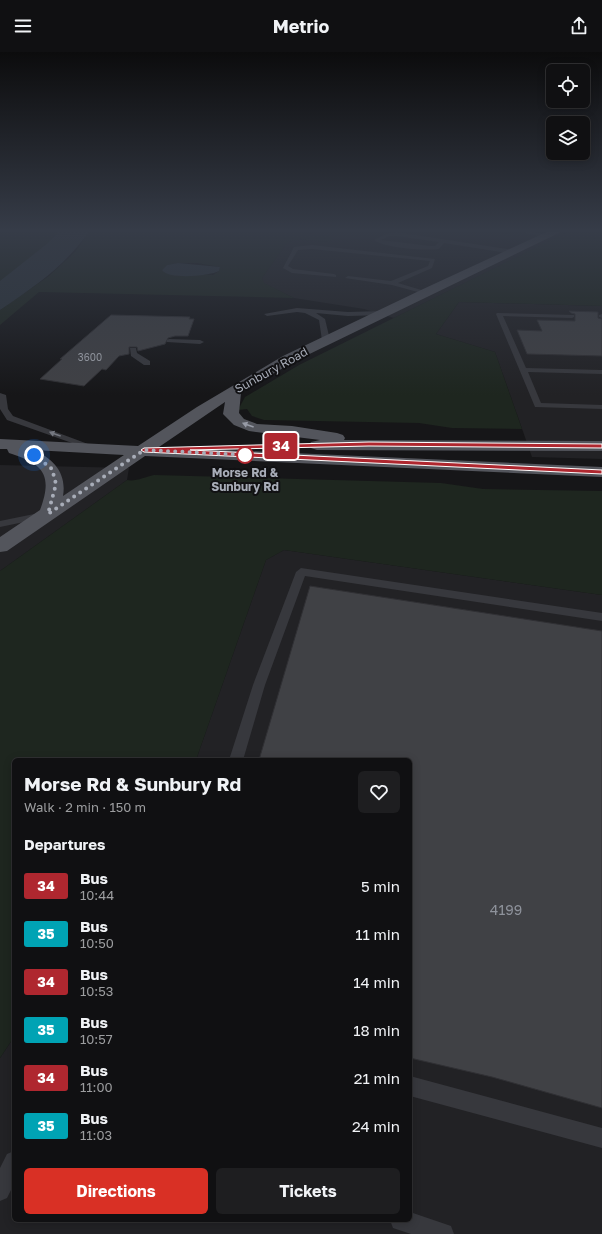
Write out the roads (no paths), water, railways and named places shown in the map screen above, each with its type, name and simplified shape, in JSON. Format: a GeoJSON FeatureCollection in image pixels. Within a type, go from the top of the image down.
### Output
{"type":"FeatureCollection","features":[{"type":"Feature","properties":{"kind":"main road","name":"Sunbury Road"},"geometry":{"type":"LineString","coordinates":[[0,546],[202,410],[288,359],[442,284]]}},
{"type":"Feature","properties":{"kind":"main road"},"geometry":{"type":"LineString","coordinates":[[234,391],[231,414],[239,422],[254,428],[292,431],[369,444]]}},
{"type":"Feature","properties":{"kind":"main road"},"geometry":{"type":"LineString","coordinates":[[144,450],[369,444],[602,446]]}},
{"type":"Feature","properties":{"kind":"main road"},"geometry":{"type":"LineString","coordinates":[[0,445],[92,447],[602,472]]}},
{"type":"Feature","properties":{"kind":"main road"},"geometry":{"type":"LineString","coordinates":[[0,445],[34,455],[52,469],[56,484],[48,514]]}},
{"type":"Feature","properties":{"kind":"lane"},"geometry":{"type":"LineString","coordinates":[[396,284],[425,292]]}},
{"type":"Feature","properties":{"kind":"lane"},"geometry":{"type":"LineString","coordinates":[[267,314],[303,310],[348,314],[382,313]]}},
{"type":"Feature","properties":{"kind":"lane"},"geometry":{"type":"LineString","coordinates":[[303,310],[322,319],[326,340]]}},
{"type":"Feature","properties":{"kind":"lane"},"geometry":{"type":"LineString","coordinates":[[572,316],[499,314],[538,405],[602,407]]}},
{"type":"Feature","properties":{"kind":"lane"},"geometry":{"type":"LineString","coordinates":[[169,341],[200,342]]}},
{"type":"Feature","properties":{"kind":"lane"},"geometry":{"type":"LineString","coordinates":[[132,350],[134,354],[147,363]]}},
{"type":"Feature","properties":{"kind":"lane"},"geometry":{"type":"LineString","coordinates":[[524,370],[602,372]]}},
{"type":"Feature","properties":{"kind":"lane"},"geometry":{"type":"LineString","coordinates":[[0,397],[2,395],[4,409],[10,418],[92,447]]}},
{"type":"Feature","properties":{"kind":"lane"},"geometry":{"type":"LineString","coordinates":[[0,524],[48,514]]}},
{"type":"Feature","properties":{"kind":"lane"},"geometry":{"type":"LineString","coordinates":[[237,758],[259,685],[301,572],[602,617]]}},
{"type":"Feature","properties":{"kind":"lane"},"geometry":{"type":"LineString","coordinates":[[412,1087],[602,1138]]}},
{"type":"Feature","properties":{"kind":"lane"},"geometry":{"type":"LineString","coordinates":[[0,1191],[12,1165]]}},
{"type":"Feature","properties":{"kind":"lane"},"geometry":{"type":"LineString","coordinates":[[407,1222],[443,1234]]}},
{"type":"Feature","properties":{"kind":"place","name":"Morse Rd & Sunbury Rd"},"geometry":{"type":"Point","coordinates":[245,455]}}]}
